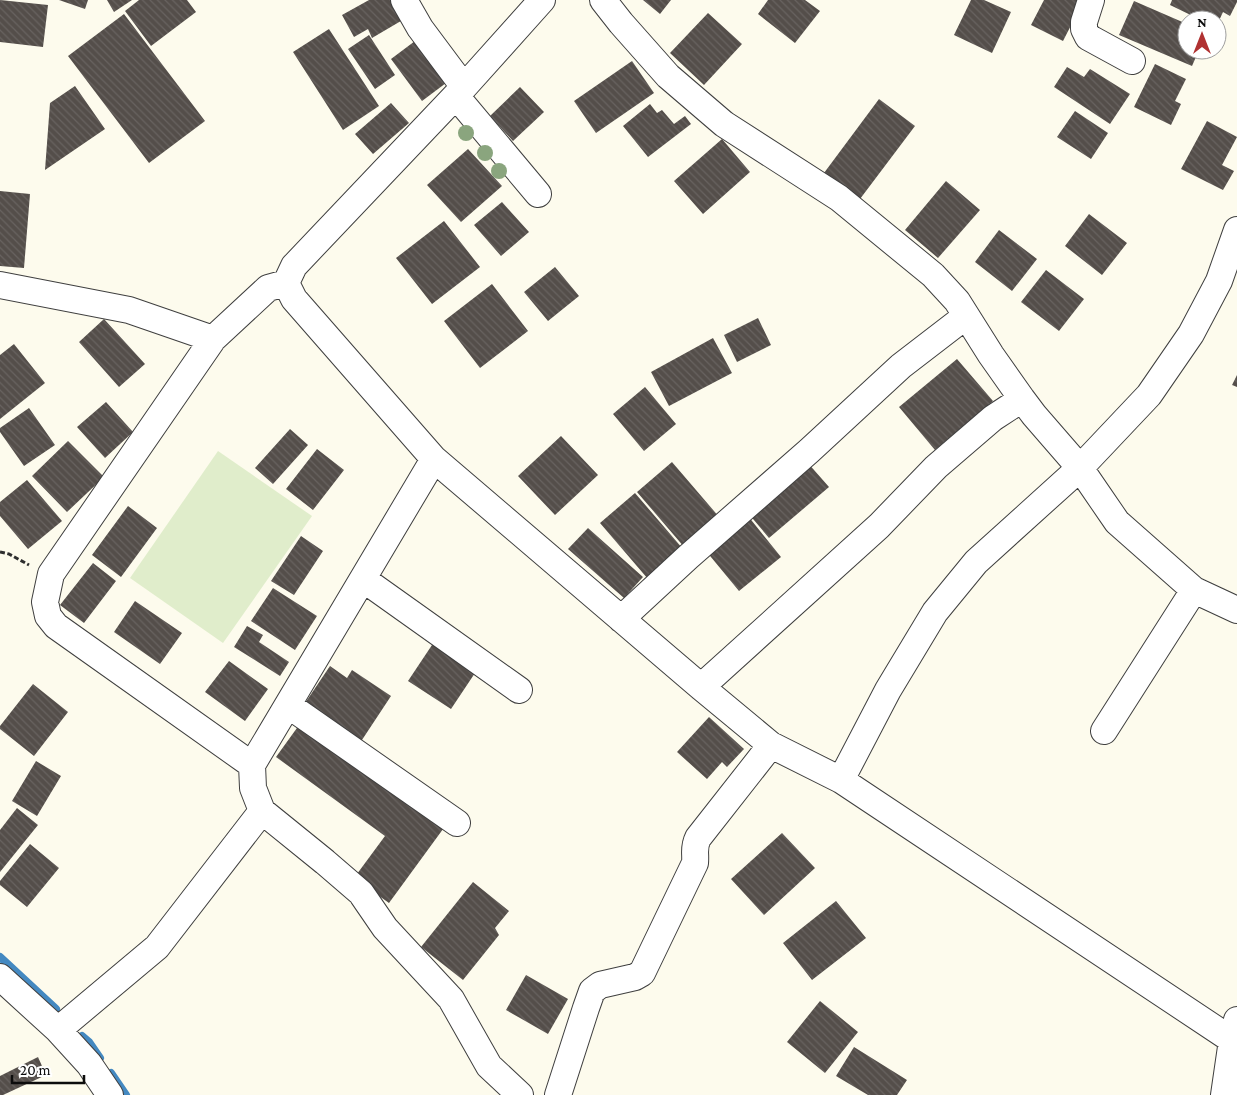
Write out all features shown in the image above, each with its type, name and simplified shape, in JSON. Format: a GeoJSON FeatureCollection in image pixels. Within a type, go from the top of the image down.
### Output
{"type":"FeatureCollection","features":[{"type":"Feature","properties":{"kind":"street"},"geometry":{"type":"LineString","coordinates":[[404,0],[460,92],[538,194]]}},
{"type":"Feature","properties":{"kind":"street"},"geometry":{"type":"LineString","coordinates":[[252,765],[56,626],[48,616],[45,602],[51,574],[213,339],[268,288],[286,283],[294,266],[460,92],[542,0]]}},
{"type":"Feature","properties":{"kind":"street"},"geometry":{"type":"LineString","coordinates":[[603,0],[668,76],[724,124],[839,198],[933,275],[957,301],[991,355],[1022,399],[1080,468],[1117,522],[1194,590],[1237,610]]}},
{"type":"Feature","properties":{"kind":"street"},"geometry":{"type":"LineString","coordinates":[[1091,0],[1084,22],[1084,29],[1088,37],[1132,62]]}},
{"type":"Feature","properties":{"kind":"street"},"geometry":{"type":"LineString","coordinates":[[842,780],[888,690],[935,612],[976,562],[1080,468],[1149,395],[1192,334],[1219,281],[1237,230]]}},
{"type":"Feature","properties":{"kind":"street"},"geometry":{"type":"LineString","coordinates":[[286,283],[294,299],[434,459],[771,745],[842,780],[1234,1030],[1224,1095]]}},
{"type":"Feature","properties":{"kind":"street"},"geometry":{"type":"LineString","coordinates":[[0,285],[129,310],[213,339]]}},
{"type":"Feature","properties":{"kind":"street"},"geometry":{"type":"LineString","coordinates":[[622,619],[688,557],[809,451],[901,366],[966,316]]}},
{"type":"Feature","properties":{"kind":"street"},"geometry":{"type":"LineString","coordinates":[[701,687],[879,526],[936,468],[994,418],[1022,399]]}},
{"type":"Feature","properties":{"kind":"street"},"geometry":{"type":"LineString","coordinates":[[434,459],[252,765],[253,788],[262,811],[361,893],[385,928],[450,999],[489,1066],[520,1095]]}},
{"type":"Feature","properties":{"kind":"street"},"geometry":{"type":"LineString","coordinates":[[363,578],[519,690]]}},
{"type":"Feature","properties":{"kind":"street"},"geometry":{"type":"LineString","coordinates":[[1104,731],[1194,590]]}},
{"type":"Feature","properties":{"kind":"street"},"geometry":{"type":"LineString","coordinates":[[288,705],[457,823]]}},
{"type":"Feature","properties":{"kind":"street"},"geometry":{"type":"LineString","coordinates":[[558,1095],[592,991],[600,985],[635,977],[642,973],[695,863],[694,846],[698,838],[771,745]]}},
{"type":"Feature","properties":{"kind":"street"},"geometry":{"type":"LineString","coordinates":[[58,1030],[157,947],[262,811]]}},
{"type":"Feature","properties":{"kind":"street"},"geometry":{"type":"LineString","coordinates":[[0,977],[58,1030],[89,1064],[110,1095]]}},
{"type":"Feature","properties":{"kind":"path"},"geometry":{"type":"LineString","coordinates":[[0,552],[9,554],[51,574]]}},
{"type":"Feature","properties":{"kind":"green space"},"geometry":{"type":"Polygon","coordinates":[[[218,451],[312,516],[223,643],[130,578],[218,451]]]}},
{"type":"Feature","properties":{"kind":"building"},"geometry":{"type":"Polygon","coordinates":[[[0,0],[48,5],[43,47],[0,42],[0,0]]]}},
{"type":"Feature","properties":{"kind":"building"},"geometry":{"type":"Polygon","coordinates":[[[59,0],[88,0],[85,9],[59,0]]]}},
{"type":"Feature","properties":{"kind":"building"},"geometry":{"type":"Polygon","coordinates":[[[107,0],[132,0],[114,12],[107,0]]]}},
{"type":"Feature","properties":{"kind":"building"},"geometry":{"type":"Polygon","coordinates":[[[139,0],[187,0],[196,12],[151,46],[125,11],[139,0]]]}},
{"type":"Feature","properties":{"kind":"building"},"geometry":{"type":"Polygon","coordinates":[[[369,0],[395,0],[406,18],[372,38],[368,29],[354,37],[342,15],[369,0]]]}},
{"type":"Feature","properties":{"kind":"building"},"geometry":{"type":"Polygon","coordinates":[[[643,0],[671,0],[660,14],[643,0]]]}},
{"type":"Feature","properties":{"kind":"building"},"geometry":{"type":"Polygon","coordinates":[[[768,0],[805,0],[820,11],[795,43],[758,14],[768,0]]]}},
{"type":"Feature","properties":{"kind":"building"},"geometry":{"type":"Polygon","coordinates":[[[971,0],[984,0],[1011,12],[992,53],[954,35],[971,0]]]}},
{"type":"Feature","properties":{"kind":"building"},"geometry":{"type":"Polygon","coordinates":[[[1044,0],[1079,0],[1083,2],[1063,41],[1031,25],[1044,0]]]}},
{"type":"Feature","properties":{"kind":"building"},"geometry":{"type":"Polygon","coordinates":[[[1172,0],[1237,0],[1230,16],[1227,14],[1227,10],[1180,10],[1170,5],[1172,0]]]}},
{"type":"Feature","properties":{"kind":"building"},"geometry":{"type":"Polygon","coordinates":[[[1134,1],[1177,20],[1177,60],[1119,35],[1134,1]]]}},
{"type":"Feature","properties":{"kind":"building"},"geometry":{"type":"Polygon","coordinates":[[[708,13],[742,44],[704,85],[670,53],[708,13]]]}},
{"type":"Feature","properties":{"kind":"building"},"geometry":{"type":"Polygon","coordinates":[[[124,14],[205,121],[149,163],[68,56],[124,14]]]}},
{"type":"Feature","properties":{"kind":"building"},"geometry":{"type":"Polygon","coordinates":[[[329,29],[379,106],[343,130],[293,52],[329,29]]]}},
{"type":"Feature","properties":{"kind":"building"},"geometry":{"type":"Polygon","coordinates":[[[369,35],[395,75],[375,89],[348,49],[369,35]]]}},
{"type":"Feature","properties":{"kind":"building"},"geometry":{"type":"Polygon","coordinates":[[[415,41],[446,83],[422,101],[391,59],[415,41]]]}},
{"type":"Feature","properties":{"kind":"building"},"geometry":{"type":"Polygon","coordinates":[[[1178,60],[1195,60],[1192,66],[1178,60]]]}},
{"type":"Feature","properties":{"kind":"building"},"geometry":{"type":"Polygon","coordinates":[[[632,61],[654,93],[596,133],[574,101],[632,61]]]}},
{"type":"Feature","properties":{"kind":"building"},"geometry":{"type":"Polygon","coordinates":[[[1155,64],[1186,79],[1175,101],[1181,104],[1171,125],[1134,107],[1155,64]]]}},
{"type":"Feature","properties":{"kind":"building"},"geometry":{"type":"Polygon","coordinates":[[[1067,67],[1084,77],[1090,69],[1130,94],[1110,124],[1054,87],[1067,67]]]}},
{"type":"Feature","properties":{"kind":"building"},"geometry":{"type":"Polygon","coordinates":[[[75,86],[105,129],[45,170],[50,103],[75,86]]]}},
{"type":"Feature","properties":{"kind":"building"},"geometry":{"type":"Polygon","coordinates":[[[520,87],[544,112],[513,141],[490,116],[520,87]]]}},
{"type":"Feature","properties":{"kind":"building"},"geometry":{"type":"Polygon","coordinates":[[[879,99],[915,126],[860,199],[824,173],[879,99]]]}},
{"type":"Feature","properties":{"kind":"building"},"geometry":{"type":"Polygon","coordinates":[[[391,103],[409,123],[373,154],[355,134],[391,103]]]}},
{"type":"Feature","properties":{"kind":"building"},"geometry":{"type":"Polygon","coordinates":[[[650,104],[657,113],[662,110],[674,124],[685,116],[691,124],[648,157],[623,126],[650,104]]]}},
{"type":"Feature","properties":{"kind":"building"},"geometry":{"type":"Polygon","coordinates":[[[1075,111],[1108,133],[1091,159],[1057,137],[1075,111]]]}},
{"type":"Feature","properties":{"kind":"building"},"geometry":{"type":"Polygon","coordinates":[[[1207,121],[1237,137],[1222,165],[1234,171],[1223,190],[1181,169],[1207,121]]]}},
{"type":"Feature","properties":{"kind":"building"},"geometry":{"type":"Polygon","coordinates":[[[722,139],[750,172],[703,214],[674,181],[722,139]]]}},
{"type":"Feature","properties":{"kind":"building"},"geometry":{"type":"Polygon","coordinates":[[[468,149],[502,186],[461,222],[427,185],[468,149]]]}},
{"type":"Feature","properties":{"kind":"building"},"geometry":{"type":"Polygon","coordinates":[[[946,181],[980,210],[938,258],[905,230],[946,181]]]}},
{"type":"Feature","properties":{"kind":"building"},"geometry":{"type":"Polygon","coordinates":[[[0,191],[30,194],[24,268],[0,266],[0,191]]]}},
{"type":"Feature","properties":{"kind":"building"},"geometry":{"type":"Polygon","coordinates":[[[502,202],[529,232],[501,256],[474,225],[502,202]]]}},
{"type":"Feature","properties":{"kind":"building"},"geometry":{"type":"Polygon","coordinates":[[[1089,214],[1127,243],[1102,275],[1065,246],[1089,214]]]}},
{"type":"Feature","properties":{"kind":"building"},"geometry":{"type":"Polygon","coordinates":[[[444,221],[480,267],[432,304],[396,258],[444,221]]]}},
{"type":"Feature","properties":{"kind":"building"},"geometry":{"type":"Polygon","coordinates":[[[999,230],[1037,259],[1012,291],[975,262],[999,230]]]}},
{"type":"Feature","properties":{"kind":"building"},"geometry":{"type":"Polygon","coordinates":[[[555,267],[579,296],[548,321],[524,292],[555,267]]]}},
{"type":"Feature","properties":{"kind":"building"},"geometry":{"type":"Polygon","coordinates":[[[1046,270],[1084,299],[1059,331],[1021,302],[1046,270]]]}},
{"type":"Feature","properties":{"kind":"building"},"geometry":{"type":"Polygon","coordinates":[[[492,284],[528,331],[480,368],[444,321],[492,284]]]}},
{"type":"Feature","properties":{"kind":"building"},"geometry":{"type":"Polygon","coordinates":[[[758,318],[771,345],[737,362],[724,335],[758,318]]]}},
{"type":"Feature","properties":{"kind":"building"},"geometry":{"type":"Polygon","coordinates":[[[104,319],[145,364],[119,387],[79,342],[104,319]]]}},
{"type":"Feature","properties":{"kind":"building"},"geometry":{"type":"Polygon","coordinates":[[[713,338],[732,373],[669,406],[651,372],[713,338]]]}},
{"type":"Feature","properties":{"kind":"building"},"geometry":{"type":"Polygon","coordinates":[[[14,344],[45,383],[0,419],[0,355],[14,344]]]}},
{"type":"Feature","properties":{"kind":"building"},"geometry":{"type":"Polygon","coordinates":[[[957,359],[993,401],[935,450],[899,407],[957,359]]]}},
{"type":"Feature","properties":{"kind":"building"},"geometry":{"type":"Polygon","coordinates":[[[1237,375],[1237,387],[1232,385],[1237,375]]]}},
{"type":"Feature","properties":{"kind":"building"},"geometry":{"type":"Polygon","coordinates":[[[645,387],[676,424],[644,451],[613,414],[645,387]]]}},
{"type":"Feature","properties":{"kind":"building"},"geometry":{"type":"Polygon","coordinates":[[[106,402],[133,432],[105,458],[77,427],[106,402]]]}},
{"type":"Feature","properties":{"kind":"building"},"geometry":{"type":"Polygon","coordinates":[[[29,408],[55,445],[24,466],[0,432],[0,428],[29,408]]]}},
{"type":"Feature","properties":{"kind":"building"},"geometry":{"type":"Polygon","coordinates":[[[290,429],[308,445],[273,484],[255,468],[290,429]]]}},
{"type":"Feature","properties":{"kind":"building"},"geometry":{"type":"Polygon","coordinates":[[[561,436],[598,475],[555,515],[518,476],[561,436]]]}},
{"type":"Feature","properties":{"kind":"building"},"geometry":{"type":"Polygon","coordinates":[[[68,441],[104,477],[67,512],[32,476],[68,441]]]}},
{"type":"Feature","properties":{"kind":"building"},"geometry":{"type":"Polygon","coordinates":[[[317,449],[344,470],[313,510],[286,489],[317,449]]]}},
{"type":"Feature","properties":{"kind":"building"},"geometry":{"type":"Polygon","coordinates":[[[672,462],[720,518],[685,548],[637,492],[672,462]]]}},
{"type":"Feature","properties":{"kind":"building"},"geometry":{"type":"Polygon","coordinates":[[[807,462],[829,487],[769,538],[748,513],[807,462]]]}},
{"type":"Feature","properties":{"kind":"building"},"geometry":{"type":"Polygon","coordinates":[[[27,480],[62,521],[28,549],[0,516],[0,502],[27,480]]]}},
{"type":"Feature","properties":{"kind":"building"},"geometry":{"type":"Polygon","coordinates":[[[635,493],[683,549],[648,579],[600,523],[635,493]]]}},
{"type":"Feature","properties":{"kind":"building"},"geometry":{"type":"Polygon","coordinates":[[[128,506],[157,528],[121,577],[92,555],[128,506]]]}},
{"type":"Feature","properties":{"kind":"building"},"geometry":{"type":"Polygon","coordinates":[[[748,516],[781,557],[739,591],[706,551],[748,516]]]}},
{"type":"Feature","properties":{"kind":"building"},"geometry":{"type":"Polygon","coordinates":[[[588,528],[643,577],[624,598],[568,549],[588,528]]]}},
{"type":"Feature","properties":{"kind":"building"},"geometry":{"type":"Polygon","coordinates":[[[301,536],[323,551],[294,595],[271,581],[301,536]]]}},
{"type":"Feature","properties":{"kind":"building"},"geometry":{"type":"Polygon","coordinates":[[[93,563],[116,581],[84,623],[60,605],[93,563]]]}},
{"type":"Feature","properties":{"kind":"building"},"geometry":{"type":"Polygon","coordinates":[[[273,588],[317,616],[295,650],[251,621],[273,588]]]}},
{"type":"Feature","properties":{"kind":"building"},"geometry":{"type":"Polygon","coordinates":[[[135,601],[182,633],[160,664],[114,632],[135,601]]]}},
{"type":"Feature","properties":{"kind":"building"},"geometry":{"type":"Polygon","coordinates":[[[247,626],[263,635],[259,642],[289,662],[280,676],[234,647],[247,626]]]}},
{"type":"Feature","properties":{"kind":"building"},"geometry":{"type":"Polygon","coordinates":[[[434,642],[477,670],[451,709],[408,681],[434,642]]]}},
{"type":"Feature","properties":{"kind":"building"},"geometry":{"type":"Polygon","coordinates":[[[229,661],[268,689],[245,721],[205,692],[229,661]]]}},
{"type":"Feature","properties":{"kind":"building"},"geometry":{"type":"Polygon","coordinates":[[[330,666],[347,678],[352,670],[391,696],[358,746],[301,709],[330,666]]]}},
{"type":"Feature","properties":{"kind":"building"},"geometry":{"type":"Polygon","coordinates":[[[33,684],[68,712],[34,756],[0,729],[0,726],[33,684]]]}},
{"type":"Feature","properties":{"kind":"building"},"geometry":{"type":"Polygon","coordinates":[[[709,717],[744,749],[727,767],[722,762],[707,779],[677,752],[709,717]]]}},
{"type":"Feature","properties":{"kind":"building"},"geometry":{"type":"Polygon","coordinates":[[[302,721],[446,825],[389,903],[354,878],[385,836],[276,757],[302,721]]]}},
{"type":"Feature","properties":{"kind":"building"},"geometry":{"type":"Polygon","coordinates":[[[36,761],[61,776],[37,816],[12,801],[36,761]]]}},
{"type":"Feature","properties":{"kind":"building"},"geometry":{"type":"Polygon","coordinates":[[[17,808],[38,825],[0,872],[0,830],[17,808]]]}},
{"type":"Feature","properties":{"kind":"building"},"geometry":{"type":"Polygon","coordinates":[[[782,833],[815,868],[764,915],[731,879],[782,833]]]}},
{"type":"Feature","properties":{"kind":"building"},"geometry":{"type":"Polygon","coordinates":[[[30,844],[59,868],[27,907],[0,885],[0,881],[30,844]]]}},
{"type":"Feature","properties":{"kind":"building"},"geometry":{"type":"Polygon","coordinates":[[[473,882],[509,911],[495,928],[499,935],[463,980],[421,947],[473,882]]]}},
{"type":"Feature","properties":{"kind":"building"},"geometry":{"type":"Polygon","coordinates":[[[836,901],[866,938],[812,980],[783,943],[836,901]]]}},
{"type":"Feature","properties":{"kind":"building"},"geometry":{"type":"Polygon","coordinates":[[[526,975],[568,999],[548,1034],[506,1010],[526,975]]]}},
{"type":"Feature","properties":{"kind":"building"},"geometry":{"type":"Polygon","coordinates":[[[820,1001],[858,1032],[825,1073],[787,1042],[820,1001]]]}},
{"type":"Feature","properties":{"kind":"building"},"geometry":{"type":"Polygon","coordinates":[[[854,1047],[907,1080],[897,1095],[868,1095],[836,1076],[854,1047]]]}},
{"type":"Feature","properties":{"kind":"building"},"geometry":{"type":"Polygon","coordinates":[[[38,1057],[46,1075],[0,1095],[0,1076],[38,1057]]]}},
{"type":"Feature","properties":{"kind":"waterway"},"geometry":{"type":"LineString","coordinates":[[0,957],[56,1009]]}},
{"type":"Feature","properties":{"kind":"waterway"},"geometry":{"type":"LineString","coordinates":[[82,1036],[89,1042],[100,1058]]}},
{"type":"Feature","properties":{"kind":"waterway"},"geometry":{"type":"LineString","coordinates":[[111,1073],[126,1095]]}}]}
